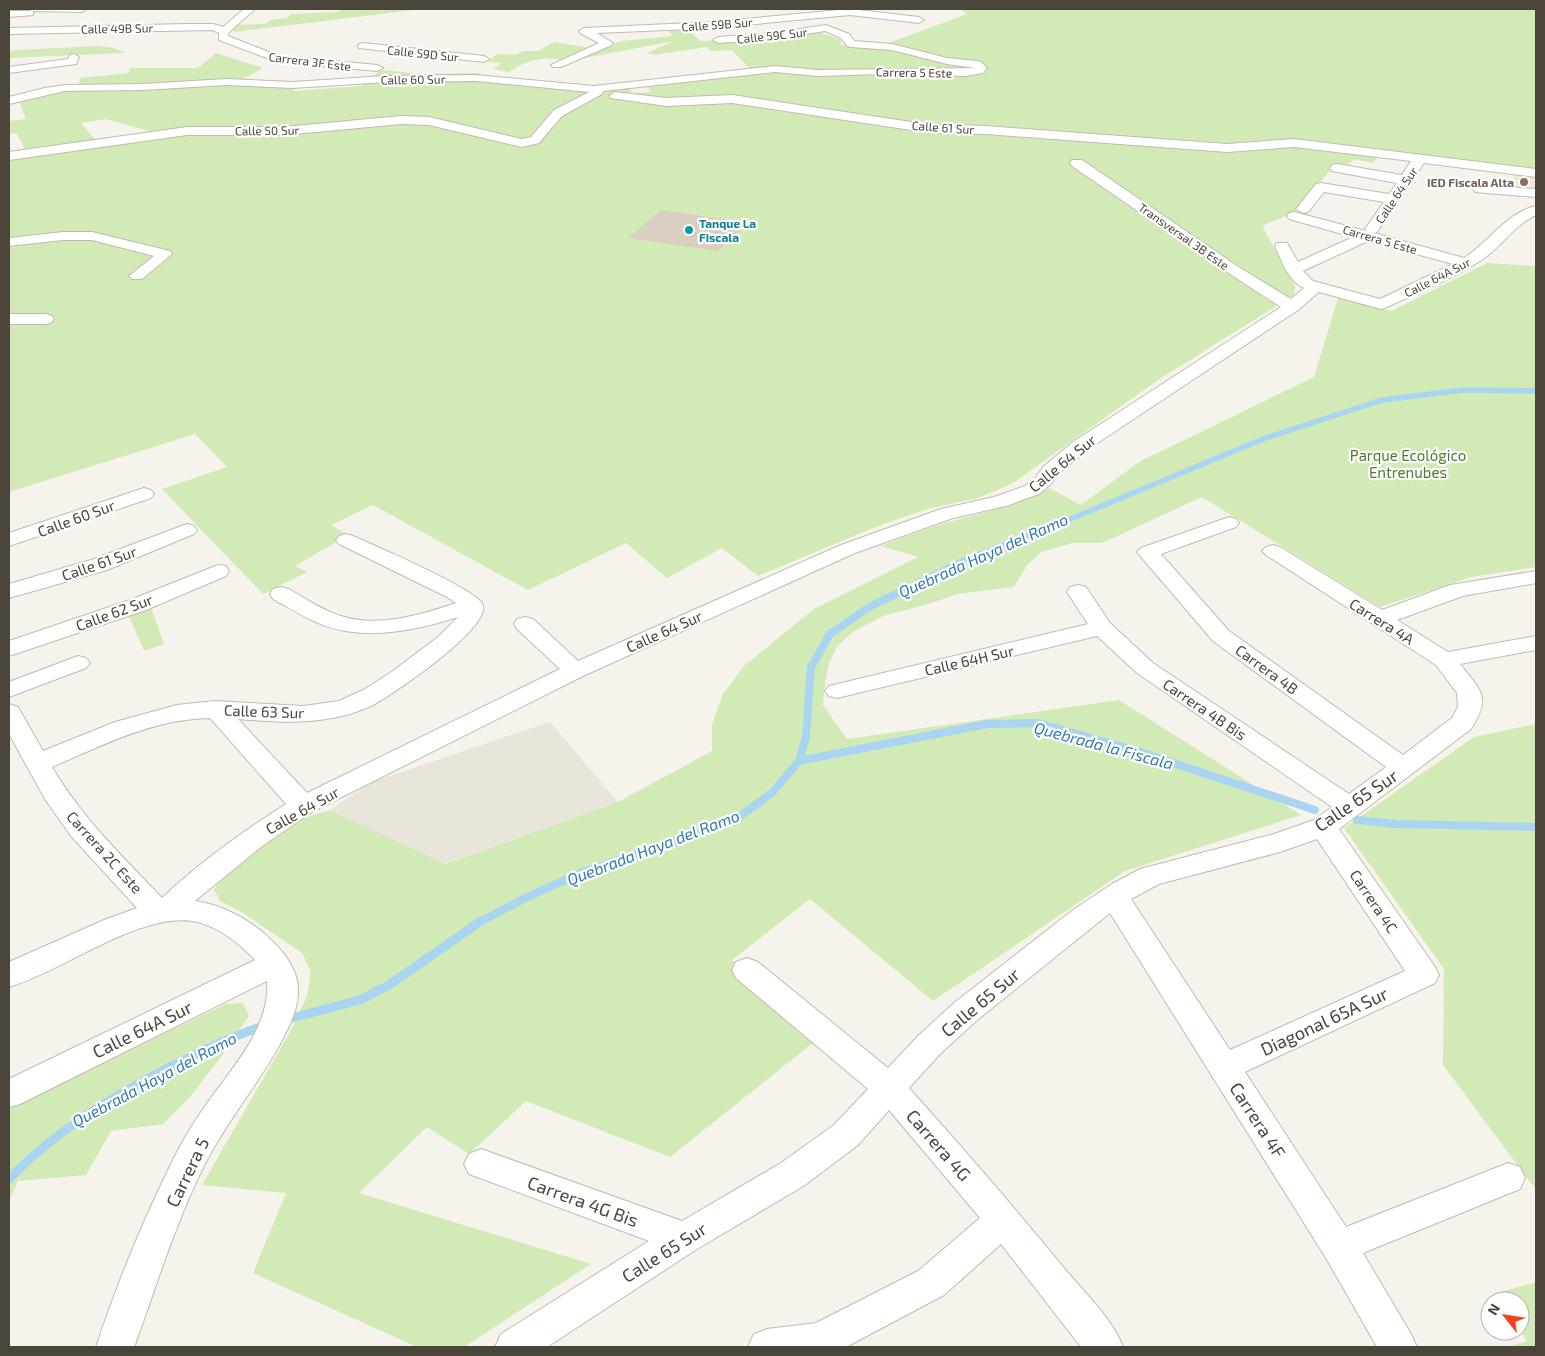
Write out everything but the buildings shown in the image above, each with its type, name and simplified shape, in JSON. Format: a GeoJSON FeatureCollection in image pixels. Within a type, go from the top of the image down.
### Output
{"type":"FeatureCollection","features":[{"type":"Feature","properties":{"kind":"street"},"geometry":{"type":"LineString","coordinates":[[9,14],[33,10],[81,9]]}},
{"type":"Feature","properties":{"kind":"street"},"geometry":{"type":"LineString","coordinates":[[52,30],[81,9]]}},
{"type":"Feature","properties":{"kind":"street"},"geometry":{"type":"LineString","coordinates":[[224,31],[250,9]]}},
{"type":"Feature","properties":{"kind":"street"},"geometry":{"type":"LineString","coordinates":[[9,29],[33,10]]}},
{"type":"Feature","properties":{"kind":"street"},"geometry":{"type":"LineString","coordinates":[[850,12],[919,20]]}},
{"type":"Feature","properties":{"kind":"street","name":"Calle 59B Sur"},"geometry":{"type":"LineString","coordinates":[[558,65],[608,43],[584,31],[771,21],[850,12]]}},
{"type":"Feature","properties":{"kind":"street"},"geometry":{"type":"LineString","coordinates":[[143,27],[158,15]]}},
{"type":"Feature","properties":{"kind":"street"},"geometry":{"type":"LineString","coordinates":[[188,27],[202,15]]}},
{"type":"Feature","properties":{"kind":"street"},"geometry":{"type":"LineString","coordinates":[[771,21],[789,34]]}},
{"type":"Feature","properties":{"kind":"street"},"geometry":{"type":"LineString","coordinates":[[732,23],[749,39]]}},
{"type":"Feature","properties":{"kind":"street","name":"Calle 49B Sur"},"geometry":{"type":"LineString","coordinates":[[9,29],[213,27],[224,31]]}},
{"type":"Feature","properties":{"kind":"street","name":"Calle 59C Sur"},"geometry":{"type":"LineString","coordinates":[[718,40],[749,39],[826,28]]}},
{"type":"Feature","properties":{"kind":"street","name":"Carrera 5 Este"},"geometry":{"type":"LineString","coordinates":[[682,79],[775,70],[818,73],[882,70],[968,73],[979,71],[981,68],[979,65],[946,61],[892,47],[851,44],[848,43],[845,36],[826,28]]}},
{"type":"Feature","properties":{"kind":"street","name":"Carrera 3F Este"},"geometry":{"type":"LineString","coordinates":[[224,31],[223,38],[269,57],[413,71],[472,71]]}},
{"type":"Feature","properties":{"kind":"street","name":"Calle 59D Sur"},"geometry":{"type":"LineString","coordinates":[[363,46],[484,59],[472,71]]}},
{"type":"Feature","properties":{"kind":"street"},"geometry":{"type":"LineString","coordinates":[[9,70],[73,59]]}},
{"type":"Feature","properties":{"kind":"street"},"geometry":{"type":"LineString","coordinates":[[472,71],[503,74],[560,86]]}},
{"type":"Feature","properties":{"kind":"street","name":"Calle 60 Sur"},"geometry":{"type":"LineString","coordinates":[[9,101],[44,90],[65,88],[143,87],[226,82],[293,84],[447,78],[508,80],[596,91],[682,79]]}},
{"type":"Feature","properties":{"kind":"street","name":"Calle 50 Sur"},"geometry":{"type":"LineString","coordinates":[[9,156],[188,131],[284,131],[401,120],[429,121],[525,143],[535,140],[558,113],[596,91]]}},
{"type":"Feature","properties":{"kind":"street","name":"Calle 61 Sur"},"geometry":{"type":"LineString","coordinates":[[596,91],[658,101],[732,99],[931,129],[986,130],[1227,148],[1294,144],[1536,173]]}},
{"type":"Feature","properties":{"kind":"street","name":"Calle 64 Sur"},"geometry":{"type":"LineString","coordinates":[[9,975],[114,928],[163,912],[192,886],[252,839],[303,806],[576,671],[848,549],[934,518],[999,502],[1032,490],[1080,446],[1292,307],[1302,278],[1370,232],[1419,160]]}},
{"type":"Feature","properties":{"kind":"street","name":"Transversal 3B Este"},"geometry":{"type":"LineString","coordinates":[[1077,163],[1232,269],[1292,307]]}},
{"type":"Feature","properties":{"kind":"street"},"geometry":{"type":"LineString","coordinates":[[1337,168],[1405,180]]}},
{"type":"Feature","properties":{"kind":"street","name":"Carrera 5 Este"},"geometry":{"type":"LineString","coordinates":[[1392,200],[1321,187],[1299,212],[1370,232],[1465,263]]}},
{"type":"Feature","properties":{"kind":"street"},"geometry":{"type":"LineString","coordinates":[[1480,189],[1536,193]]}},
{"type":"Feature","properties":{"kind":"street","name":"Calle 64A Sur"},"geometry":{"type":"LineString","coordinates":[[1302,278],[1381,304],[1480,254],[1502,235],[1511,223],[1536,210]]}},
{"type":"Feature","properties":{"kind":"street"},"geometry":{"type":"LineString","coordinates":[[9,242],[63,236],[92,236],[165,254],[137,276]]}},
{"type":"Feature","properties":{"kind":"street"},"geometry":{"type":"LineString","coordinates":[[1282,246],[1302,278]]}},
{"type":"Feature","properties":{"kind":"street"},"geometry":{"type":"LineString","coordinates":[[9,319],[46,319]]}},
{"type":"Feature","properties":{"kind":"street","name":"Calle 60 Sur"},"geometry":{"type":"LineString","coordinates":[[9,540],[144,494]]}},
{"type":"Feature","properties":{"kind":"street","name":"Carrera 4B"},"geometry":{"type":"LineString","coordinates":[[1229,523],[1148,552],[1221,636],[1404,768]]}},
{"type":"Feature","properties":{"kind":"street","name":"Calle 61 Sur"},"geometry":{"type":"LineString","coordinates":[[9,591],[99,565],[187,530]]}},
{"type":"Feature","properties":{"kind":"street"},"geometry":{"type":"LineString","coordinates":[[281,594],[333,621],[360,627],[383,626],[470,612],[456,592],[346,540]]}},
{"type":"Feature","properties":{"kind":"street","name":"Carrera 4A"},"geometry":{"type":"LineString","coordinates":[[1273,551],[1444,660],[1469,692],[1471,699],[1470,707]]}},
{"type":"Feature","properties":{"kind":"street","name":"Calle 62 Sur"},"geometry":{"type":"LineString","coordinates":[[9,649],[138,605],[218,571]]}},
{"type":"Feature","properties":{"kind":"street"},"geometry":{"type":"LineString","coordinates":[[1379,618],[1458,590],[1536,577]]}},
{"type":"Feature","properties":{"kind":"street","name":"Carrera 4B Bis"},"geometry":{"type":"LineString","coordinates":[[1078,592],[1102,628],[1145,668],[1350,807]]}},
{"type":"Feature","properties":{"kind":"street","name":"Calle 63 Sur"},"geometry":{"type":"LineString","coordinates":[[38,763],[142,722],[176,713],[215,710],[297,714],[346,707],[386,687],[452,637],[470,612]]}},
{"type":"Feature","properties":{"kind":"street"},"geometry":{"type":"LineString","coordinates":[[525,624],[576,671]]}},
{"type":"Feature","properties":{"kind":"street","name":"Calle 64H Sur"},"geometry":{"type":"LineString","coordinates":[[837,691],[1102,628]]}},
{"type":"Feature","properties":{"kind":"street"},"geometry":{"type":"LineString","coordinates":[[1444,660],[1536,643]]}},
{"type":"Feature","properties":{"kind":"street"},"geometry":{"type":"LineString","coordinates":[[9,690],[78,662]]}},
{"type":"Feature","properties":{"kind":"street","name":"Calle 65 Sur"},"geometry":{"type":"LineString","coordinates":[[514,1347],[685,1238],[793,1174],[846,1135],[888,1087],[965,1012],[1083,918],[1114,896],[1150,876],[1280,842],[1323,827],[1462,723],[1470,707]]}},
{"type":"Feature","properties":{"kind":"street"},"geometry":{"type":"LineString","coordinates":[[215,710],[303,806]]}},
{"type":"Feature","properties":{"kind":"street","name":"Carrera 2C Este"},"geometry":{"type":"LineString","coordinates":[[9,712],[54,793],[81,828],[163,912]]}},
{"type":"Feature","properties":{"kind":"street","name":"Carrera 4C"},"geometry":{"type":"LineString","coordinates":[[1323,827],[1424,975]]}},
{"type":"Feature","properties":{"kind":"street","name":"Carrera 4F"},"geometry":{"type":"LineString","coordinates":[[1114,896],[1340,1246],[1398,1347]]}},
{"type":"Feature","properties":{"kind":"street"},"geometry":{"type":"LineString","coordinates":[[163,912],[187,910],[202,913],[225,922],[249,937],[276,963]]}},
{"type":"Feature","properties":{"kind":"street","name":"Calle 64A Sur"},"geometry":{"type":"LineString","coordinates":[[13,1087],[276,963]]}},
{"type":"Feature","properties":{"kind":"street","name":"Carrera 5"},"geometry":{"type":"LineString","coordinates":[[115,1347],[178,1186],[197,1147],[276,1020],[283,985],[276,963]]}},
{"type":"Feature","properties":{"kind":"street","name":"Carrera 4G"},"geometry":{"type":"LineString","coordinates":[[747,970],[888,1087],[1003,1220],[1104,1347]]}},
{"type":"Feature","properties":{"kind":"street","name":"Diagonal 65A Sur"},"geometry":{"type":"LineString","coordinates":[[1224,1067],[1424,975]]}},
{"type":"Feature","properties":{"kind":"street","name":"Carrera 4G Bis"},"geometry":{"type":"LineString","coordinates":[[481,1164],[685,1238]]}},
{"type":"Feature","properties":{"kind":"street"},"geometry":{"type":"LineString","coordinates":[[1340,1246],[1508,1178]]}},
{"type":"Feature","properties":{"kind":"street"},"geometry":{"type":"LineString","coordinates":[[767,1347],[820,1341],[931,1283],[1003,1220]]}},
{"type":"Feature","properties":{"kind":"shaded area","name":"IED Fiscala Alta"},"geometry":{"type":"Polygon","coordinates":[[[1516,173],[1536,176],[1536,191],[1509,188],[1516,173]]]}},
{"type":"Feature","properties":{"kind":"shaded area"},"geometry":{"type":"Polygon","coordinates":[[[550,722],[618,802],[446,864],[330,810],[372,782],[550,722]]]}},
{"type":"Feature","properties":{"kind":"green space"},"geometry":{"type":"Polygon","coordinates":[[[342,9],[422,9],[234,32],[231,25],[265,24],[270,20],[287,18],[291,14],[338,12],[342,9]]]}},
{"type":"Feature","properties":{"kind":"green space"},"geometry":{"type":"Polygon","coordinates":[[[960,9],[1536,9],[1536,169],[1381,151],[1373,163],[1354,159],[1346,166],[1335,165],[1294,212],[1262,226],[1295,286],[1294,295],[1158,380],[1013,483],[978,498],[931,508],[883,524],[758,576],[722,548],[667,578],[626,543],[528,590],[373,505],[331,525],[348,535],[295,566],[307,572],[263,594],[162,489],[227,467],[195,434],[9,492],[9,153],[25,150],[17,133],[9,134],[9,121],[26,119],[19,101],[51,92],[79,89],[80,78],[129,73],[130,68],[198,68],[216,53],[263,68],[233,85],[293,87],[293,91],[361,86],[381,70],[426,74],[475,73],[579,92],[628,87],[632,93],[650,92],[647,85],[754,73],[732,50],[710,51],[707,47],[653,55],[647,53],[674,41],[569,61],[538,59],[509,72],[493,69],[502,63],[486,62],[497,54],[516,55],[523,51],[538,51],[554,42],[597,49],[622,41],[672,36],[667,28],[687,28],[700,41],[750,39],[819,32],[841,40],[841,45],[875,48],[967,14],[960,9]],[[105,119],[81,123],[97,142],[153,132],[105,119]]]}},
{"type":"Feature","properties":{"kind":"green space"},"geometry":{"type":"Polygon","coordinates":[[[98,46],[114,48],[125,53],[9,58],[9,52],[16,50],[98,46]]]}},
{"type":"Feature","properties":{"kind":"green space","name":"Parque Ecológico Entrenubes"},"geometry":{"type":"Polygon","coordinates":[[[1487,263],[1536,266],[1536,567],[1471,577],[1380,607],[1202,497],[1102,543],[1073,543],[1041,552],[1027,565],[1014,587],[957,594],[932,603],[883,616],[853,632],[837,646],[829,663],[823,705],[847,739],[1119,700],[1301,815],[1125,871],[933,1001],[810,899],[732,960],[814,1042],[670,1157],[526,1101],[469,1154],[427,1127],[359,1193],[591,1264],[464,1347],[417,1347],[253,1273],[286,1193],[202,1185],[290,1032],[307,996],[311,972],[302,953],[243,913],[220,901],[214,890],[220,879],[293,821],[330,810],[446,864],[618,802],[712,751],[712,725],[723,694],[744,666],[814,609],[918,557],[881,546],[932,527],[1023,501],[1049,488],[1081,505],[1139,462],[1314,377],[1338,298],[1391,311],[1487,263]]]}},
{"type":"Feature","properties":{"kind":"green space"},"geometry":{"type":"Polygon","coordinates":[[[150,604],[164,644],[144,651],[128,614],[150,604]]]}},
{"type":"Feature","properties":{"kind":"green space"},"geometry":{"type":"Polygon","coordinates":[[[1536,724],[1536,1190],[1443,1065],[1444,969],[1344,828],[1474,737],[1536,724]]]}},
{"type":"Feature","properties":{"kind":"green space"},"geometry":{"type":"Polygon","coordinates":[[[243,1003],[249,1016],[221,1057],[190,1097],[163,1124],[111,1131],[86,1175],[18,1181],[9,1201],[9,1107],[226,1004],[243,1003]]]}},
{"type":"Feature","properties":{"kind":"green space"},"geometry":{"type":"Polygon","coordinates":[[[1536,1282],[1536,1347],[1508,1347],[1530,1341],[1530,1291],[1504,1291],[1536,1282]]]}},
{"type":"Feature","properties":{"kind":"waterway","name":"Quebrada Haya del Ramo"},"geometry":{"type":"LineString","coordinates":[[899,592],[959,562],[1061,523],[1263,439],[1382,400],[1463,390],[1536,391]]}},
{"type":"Feature","properties":{"kind":"waterway","name":"Quebrada Haya del Ramo"},"geometry":{"type":"LineString","coordinates":[[799,761],[806,737],[811,667],[830,634],[871,606],[902,591]]}},
{"type":"Feature","properties":{"kind":"waterway","name":"Quebrada la Fiscala"},"geometry":{"type":"LineString","coordinates":[[799,761],[987,724],[1038,723],[1134,750],[1315,810]]}},
{"type":"Feature","properties":{"kind":"waterway","name":"Quebrada Haya del Ramo"},"geometry":{"type":"LineString","coordinates":[[479,923],[525,898],[583,872],[675,842],[739,817],[772,793],[799,761]]}},
{"type":"Feature","properties":{"kind":"waterway","name":"Quebrada la Fiscala"},"geometry":{"type":"LineString","coordinates":[[1357,820],[1396,824],[1536,827]]}},
{"type":"Feature","properties":{"kind":"waterway","name":"Quebrada Haya del Ramo"},"geometry":{"type":"LineString","coordinates":[[284,1020],[360,1000],[389,985],[479,923]]}},
{"type":"Feature","properties":{"kind":"waterway","name":"Quebrada Haya del Ramo"},"geometry":{"type":"LineString","coordinates":[[9,1179],[45,1146],[104,1104],[192,1056],[228,1039],[266,1025]]}},
{"type":"Feature","properties":{"kind":"place","name":"IED Fiscala Alta"},"geometry":{"type":"Point","coordinates":[1524,182]}},
{"type":"Feature","properties":{"kind":"place","name":"Tanque La Fiscala"},"geometry":{"type":"Point","coordinates":[689,230]}}]}
